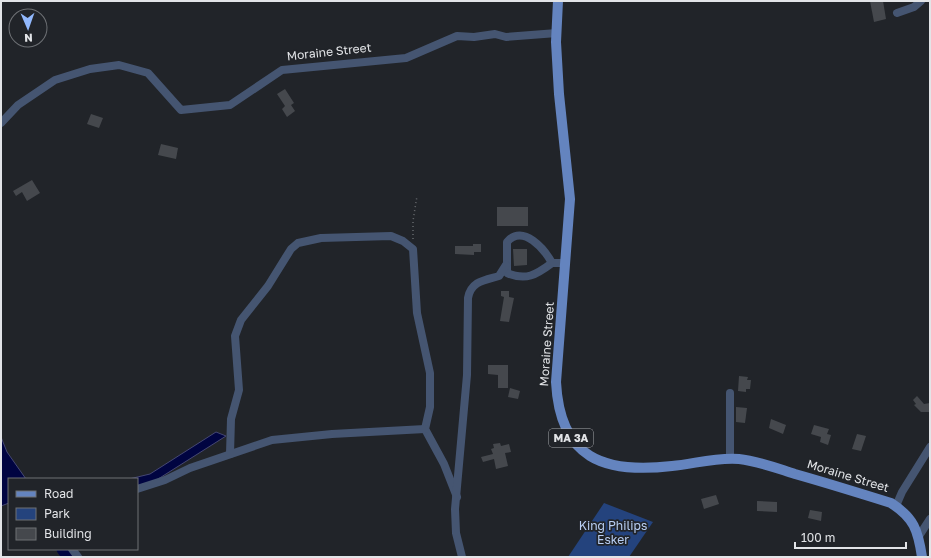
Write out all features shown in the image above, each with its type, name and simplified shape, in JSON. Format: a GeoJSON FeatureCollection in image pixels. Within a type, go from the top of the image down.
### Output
{"type":"FeatureCollection","features":[{"type":"Feature","properties":{"kind":"main road","name":"MA 3A"},"geometry":{"type":"LineString","coordinates":[[556,36],[558,1]]}},
{"type":"Feature","properties":{"kind":"main road","name":"Moraine Street"},"geometry":{"type":"LineString","coordinates":[[556,36],[561,118],[570,187],[569,226],[556,365],[557,395],[563,423],[578,447],[592,458],[624,468],[648,468],[730,459],[767,465],[891,503],[908,516],[918,536],[922,557]]}},
{"type":"Feature","properties":{"kind":"street"},"geometry":{"type":"LineString","coordinates":[[897,13],[914,7],[921,1]]}},
{"type":"Feature","properties":{"kind":"street","name":"Moraine Street"},"geometry":{"type":"LineString","coordinates":[[1,123],[18,105],[55,80],[90,69],[119,65],[148,73],[181,110],[230,105],[282,70],[406,58],[457,36],[474,37],[495,34],[506,37],[556,36]]}},
{"type":"Feature","properties":{"kind":"street"},"geometry":{"type":"LineString","coordinates":[[230,454],[231,419],[239,390],[235,336],[241,320],[268,286],[291,249],[298,243],[321,238],[390,236],[403,241],[413,249],[417,313],[430,373],[430,407],[425,429],[442,458],[457,498]]}},
{"type":"Feature","properties":{"kind":"street"},"geometry":{"type":"LineString","coordinates":[[552,264],[544,249],[529,238],[517,236],[510,238],[508,242],[506,265],[507,273],[526,278],[538,274],[552,264],[566,263]]}},
{"type":"Feature","properties":{"kind":"street"},"geometry":{"type":"LineString","coordinates":[[462,557],[456,533],[457,498],[467,375],[470,290],[476,284],[499,276],[506,265]]}},
{"type":"Feature","properties":{"kind":"street"},"geometry":{"type":"LineString","coordinates":[[730,393],[730,459]]}},
{"type":"Feature","properties":{"kind":"street"},"geometry":{"type":"LineString","coordinates":[[138,490],[165,480],[190,468],[272,440],[289,437],[425,429]]}},
{"type":"Feature","properties":{"kind":"street"},"geometry":{"type":"LineString","coordinates":[[896,506],[902,492],[930,447]]}},
{"type":"Feature","properties":{"kind":"street"},"geometry":{"type":"LineString","coordinates":[[918,536],[930,518]]}},
{"type":"Feature","properties":{"kind":"path"},"geometry":{"type":"LineString","coordinates":[[413,249],[413,221],[417,196]]}},
{"type":"Feature","properties":{"kind":"green space","name":"King Philips Esker"},"geometry":{"type":"Polygon","coordinates":[[[604,503],[653,522],[629,557],[568,557],[604,503]]]}},
{"type":"Feature","properties":{"kind":"shaded area"},"geometry":{"type":"Polygon","coordinates":[[[216,432],[226,436],[147,486],[138,489],[138,478],[133,478],[150,474],[216,432]]]}},
{"type":"Feature","properties":{"kind":"shaded area"},"geometry":{"type":"Polygon","coordinates":[[[1,437],[7,452],[25,478],[8,478],[8,503],[1,506],[1,437]]]}},
{"type":"Feature","properties":{"kind":"building"},"geometry":{"type":"Polygon","coordinates":[[[870,1],[883,1],[886,19],[874,22],[870,1]]]}},
{"type":"Feature","properties":{"kind":"building"},"geometry":{"type":"Polygon","coordinates":[[[285,89],[294,103],[291,105],[295,111],[287,117],[282,109],[285,106],[277,94],[285,89]]]}},
{"type":"Feature","properties":{"kind":"building"},"geometry":{"type":"Polygon","coordinates":[[[91,114],[103,118],[99,128],[87,124],[91,114]]]}},
{"type":"Feature","properties":{"kind":"building"},"geometry":{"type":"Polygon","coordinates":[[[161,144],[178,148],[176,159],[158,155],[161,144]]]}},
{"type":"Feature","properties":{"kind":"building"},"geometry":{"type":"Polygon","coordinates":[[[32,180],[40,193],[27,201],[22,192],[16,196],[13,191],[32,180]]]}},
{"type":"Feature","properties":{"kind":"building"},"geometry":{"type":"Polygon","coordinates":[[[497,207],[528,207],[528,226],[497,226],[497,207]]]}},
{"type":"Feature","properties":{"kind":"building"},"geometry":{"type":"Polygon","coordinates":[[[473,244],[481,244],[481,252],[474,252],[474,255],[455,254],[455,246],[473,246],[473,244]]]}},
{"type":"Feature","properties":{"kind":"building"},"geometry":{"type":"Polygon","coordinates":[[[513,249],[527,249],[527,265],[514,266],[513,249]]]}},
{"type":"Feature","properties":{"kind":"building"},"geometry":{"type":"Polygon","coordinates":[[[501,291],[509,291],[509,297],[514,298],[509,322],[500,321],[504,297],[501,296],[501,291]]]}},
{"type":"Feature","properties":{"kind":"building"},"geometry":{"type":"Polygon","coordinates":[[[488,365],[508,365],[508,388],[498,388],[498,375],[488,374],[488,365]]]}},
{"type":"Feature","properties":{"kind":"building"},"geometry":{"type":"Polygon","coordinates":[[[739,376],[748,377],[747,380],[751,380],[750,389],[746,389],[746,392],[738,391],[739,376]]]}},
{"type":"Feature","properties":{"kind":"building"},"geometry":{"type":"Polygon","coordinates":[[[510,388],[520,391],[518,399],[508,397],[510,388]]]}},
{"type":"Feature","properties":{"kind":"building"},"geometry":{"type":"Polygon","coordinates":[[[917,396],[924,404],[930,403],[930,412],[921,412],[914,405],[916,404],[913,400],[917,396]]]}},
{"type":"Feature","properties":{"kind":"building"},"geometry":{"type":"Polygon","coordinates":[[[736,407],[747,408],[745,423],[736,422],[736,407]]]}},
{"type":"Feature","properties":{"kind":"building"},"geometry":{"type":"Polygon","coordinates":[[[771,419],[786,425],[783,434],[769,428],[771,419]]]}},
{"type":"Feature","properties":{"kind":"building"},"geometry":{"type":"Polygon","coordinates":[[[814,425],[829,429],[827,434],[831,435],[828,445],[820,442],[821,437],[811,434],[814,425]]]}},
{"type":"Feature","properties":{"kind":"building"},"geometry":{"type":"Polygon","coordinates":[[[857,434],[866,436],[861,451],[852,449],[857,434]]]}},
{"type":"Feature","properties":{"kind":"building"},"geometry":{"type":"Polygon","coordinates":[[[500,443],[501,446],[509,444],[511,452],[505,453],[508,466],[496,469],[494,459],[483,462],[481,457],[493,454],[491,449],[494,448],[493,444],[500,443]]]}},
{"type":"Feature","properties":{"kind":"building"},"geometry":{"type":"Polygon","coordinates":[[[716,495],[719,504],[704,509],[701,499],[716,495]]]}},
{"type":"Feature","properties":{"kind":"building"},"geometry":{"type":"Polygon","coordinates":[[[757,501],[777,502],[777,512],[757,511],[757,501]]]}},
{"type":"Feature","properties":{"kind":"building"},"geometry":{"type":"Polygon","coordinates":[[[810,510],[822,512],[821,521],[808,518],[810,510]]]}},
{"type":"Feature","properties":{"kind":"waterway"},"geometry":{"type":"LineString","coordinates":[[64,550],[69,557]]}}]}
